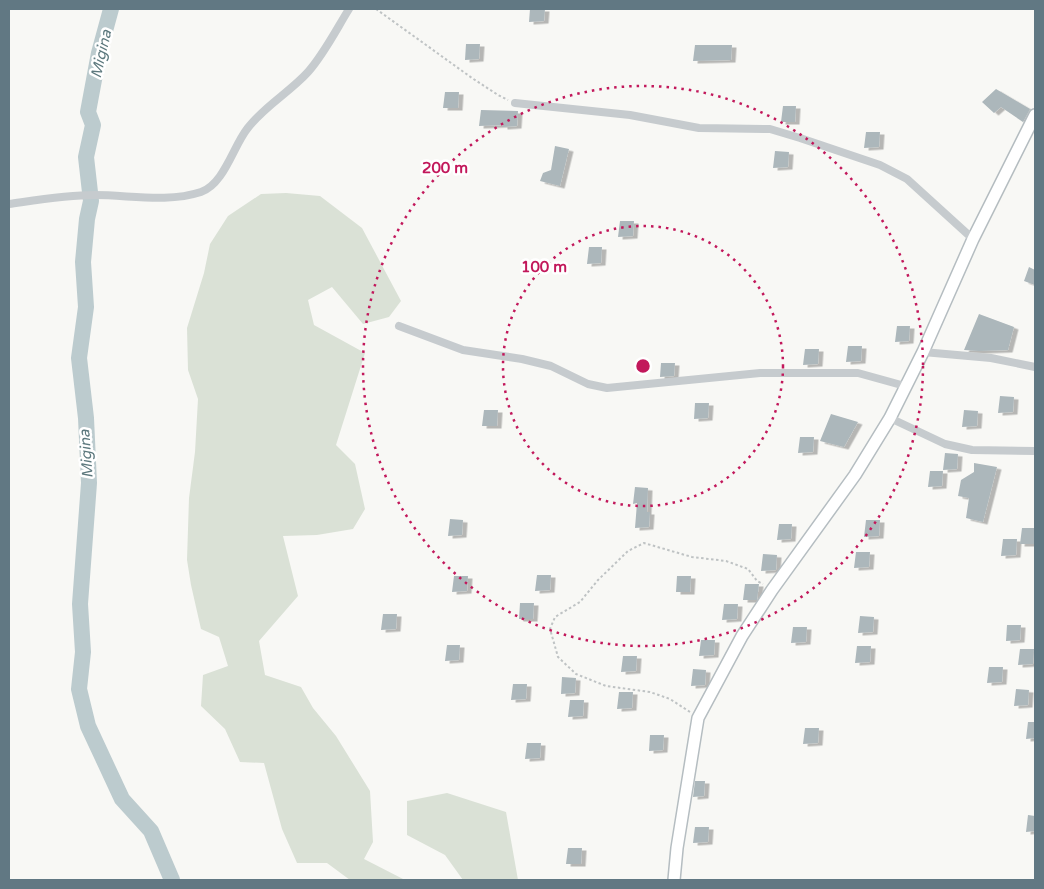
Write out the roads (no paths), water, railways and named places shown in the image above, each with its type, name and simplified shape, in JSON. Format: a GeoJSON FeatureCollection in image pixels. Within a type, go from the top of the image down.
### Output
{"type":"FeatureCollection","features":[{"type":"Feature","properties":{"kind":"main road"},"geometry":{"type":"LineString","coordinates":[[674,880],[677,848],[698,718],[742,636],[772,590],[855,475],[890,418],[923,352],[973,239],[1035,116]]}},
{"type":"Feature","properties":{"kind":"street"},"geometry":{"type":"LineString","coordinates":[[9,204],[82,195],[171,198],[202,191],[216,181],[230,161],[246,130],[264,109],[308,72],[328,44],[348,9]]}},
{"type":"Feature","properties":{"kind":"street"},"geometry":{"type":"LineString","coordinates":[[515,103],[630,115],[700,128],[770,130],[800,138],[880,165],[908,179],[973,239]]}},
{"type":"Feature","properties":{"kind":"street"},"geometry":{"type":"LineString","coordinates":[[399,326],[463,350],[522,359],[551,366],[588,384],[607,388],[760,373],[858,373],[905,386]]}},
{"type":"Feature","properties":{"kind":"street"},"geometry":{"type":"LineString","coordinates":[[923,352],[991,358],[1035,367]]}},
{"type":"Feature","properties":{"kind":"street"},"geometry":{"type":"LineString","coordinates":[[890,418],[945,444],[972,450],[1035,452]]}},
{"type":"Feature","properties":{"kind":"waterway","name":"Migina"},"geometry":{"type":"LineString","coordinates":[[111,9],[99,53],[88,112],[93,125],[86,157],[91,201],[87,219],[83,262],[86,307],[79,358],[86,418],[89,483],[80,604],[83,652],[79,689],[88,726],[122,799],[151,831],[172,880]]}}]}
